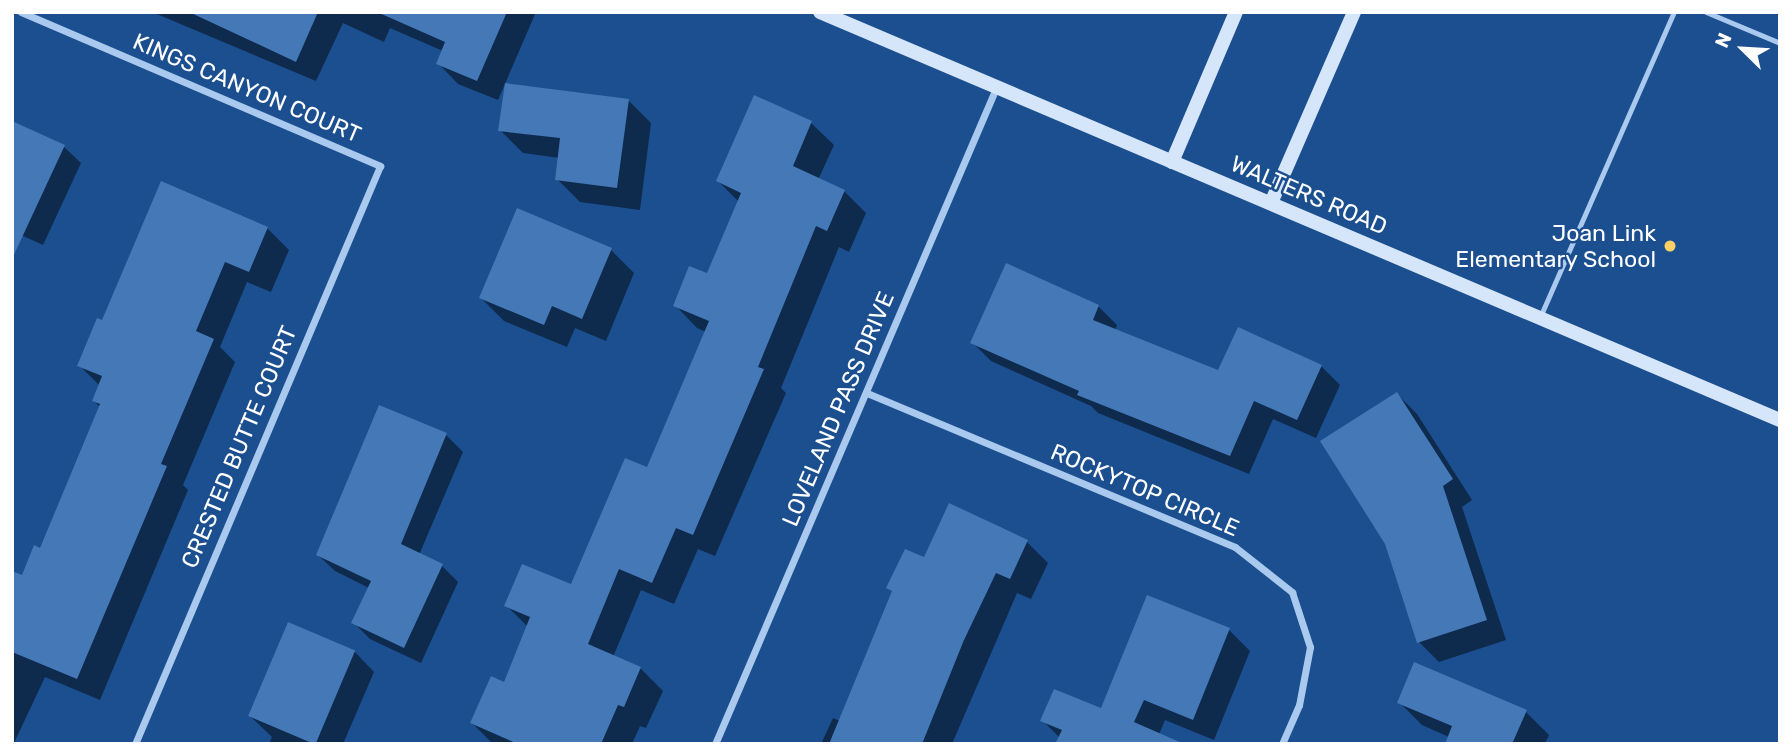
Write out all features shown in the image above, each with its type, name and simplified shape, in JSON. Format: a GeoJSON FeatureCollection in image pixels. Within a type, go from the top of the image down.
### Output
{"type":"FeatureCollection","features":[{"type":"Feature","properties":{"kind":"street","name":"KINGS CANYON COURT"},"geometry":{"type":"LineString","coordinates":[[21,12],[380,166]]}},
{"type":"Feature","properties":{"kind":"street","name":"WALTERS ROAD"},"geometry":{"type":"LineString","coordinates":[[820,12],[1780,420]]}},
{"type":"Feature","properties":{"kind":"street"},"geometry":{"type":"LineString","coordinates":[[1172,162],[1236,12]]}},
{"type":"Feature","properties":{"kind":"street"},"geometry":{"type":"LineString","coordinates":[[1271,203],[1354,12]]}},
{"type":"Feature","properties":{"kind":"street","name":"LOVELAND PASS DRIVE"},"geometry":{"type":"LineString","coordinates":[[715,744],[996,88]]}},
{"type":"Feature","properties":{"kind":"street","name":"CRESTED BUTTE COURT"},"geometry":{"type":"LineString","coordinates":[[135,744],[380,166]]}},
{"type":"Feature","properties":{"kind":"street","name":"ROCKYTOP CIRCLE"},"geometry":{"type":"LineString","coordinates":[[867,393],[1235,547],[1292,592],[1310,647],[1299,705],[1283,744]]}},
{"type":"Feature","properties":{"kind":"lane"},"geometry":{"type":"LineString","coordinates":[[1540,318],[1674,12]]}},
{"type":"Feature","properties":{"kind":"lane"},"geometry":{"type":"LineString","coordinates":[[1706,12],[1780,43]]}},
{"type":"Feature","properties":{"kind":"building"},"geometry":{"type":"Polygon","coordinates":[[[189,12],[318,12],[296,62],[189,12]]]}},
{"type":"Feature","properties":{"kind":"building"},"geometry":{"type":"Polygon","coordinates":[[[377,12],[507,12],[477,81],[436,64],[445,42],[377,12]]]}},
{"type":"Feature","properties":{"kind":"building"},"geometry":{"type":"Polygon","coordinates":[[[505,83],[629,99],[617,188],[555,180],[560,138],[498,131],[505,83]]]}},
{"type":"Feature","properties":{"kind":"building"},"geometry":{"type":"Polygon","coordinates":[[[754,95],[812,121],[793,166],[845,190],[827,231],[816,226],[758,367],[764,369],[693,535],[676,528],[652,583],[619,569],[588,644],[641,667],[624,707],[618,705],[601,744],[518,744],[470,723],[491,676],[504,682],[530,617],[504,606],[522,564],[571,584],[625,458],[647,467],[709,321],[673,306],[689,266],[707,273],[741,193],[716,181],[754,95]]]}},
{"type":"Feature","properties":{"kind":"building"},"geometry":{"type":"Polygon","coordinates":[[[12,121],[65,145],[12,259],[12,121]]]}},
{"type":"Feature","properties":{"kind":"building"},"geometry":{"type":"Polygon","coordinates":[[[161,181],[268,227],[249,272],[225,262],[196,331],[214,339],[161,464],[167,466],[77,679],[12,652],[12,571],[22,575],[34,545],[40,548],[100,404],[92,401],[102,376],[77,366],[97,318],[102,320],[161,181]]]}},
{"type":"Feature","properties":{"kind":"building"},"geometry":{"type":"Polygon","coordinates":[[[517,208],[612,248],[582,319],[552,306],[544,325],[479,298],[517,208]]]}},
{"type":"Feature","properties":{"kind":"building"},"geometry":{"type":"Polygon","coordinates":[[[1006,263],[1099,305],[1093,320],[1218,370],[1238,327],[1322,365],[1297,420],[1254,401],[1230,456],[1077,395],[1079,391],[970,343],[1006,263]]]}},
{"type":"Feature","properties":{"kind":"building"},"geometry":{"type":"Polygon","coordinates":[[[1397,392],[1453,479],[1443,486],[1487,620],[1417,643],[1385,544],[1320,441],[1397,392]]]}},
{"type":"Feature","properties":{"kind":"building"},"geometry":{"type":"Polygon","coordinates":[[[379,405],[447,433],[401,544],[443,564],[404,648],[351,623],[371,581],[316,555],[379,405]]]}},
{"type":"Feature","properties":{"kind":"building"},"geometry":{"type":"Polygon","coordinates":[[[949,503],[1028,540],[1010,579],[996,573],[964,640],[922,744],[829,744],[892,591],[886,588],[905,549],[924,557],[949,503]]]}},
{"type":"Feature","properties":{"kind":"building"},"geometry":{"type":"Polygon","coordinates":[[[1147,595],[1230,628],[1193,720],[1144,700],[1134,722],[1184,744],[1055,744],[1062,730],[1040,721],[1054,689],[1101,708],[1147,595]]]}},
{"type":"Feature","properties":{"kind":"building"},"geometry":{"type":"Polygon","coordinates":[[[288,622],[355,651],[316,744],[248,716],[288,622]]]}},
{"type":"Feature","properties":{"kind":"building"},"geometry":{"type":"Polygon","coordinates":[[[1414,662],[1527,710],[1512,744],[1445,744],[1452,726],[1397,703],[1414,662]]]}},
{"type":"Feature","properties":{"kind":"place","name":"Joan Link Elementary School"},"geometry":{"type":"Point","coordinates":[1670,246]}}]}
